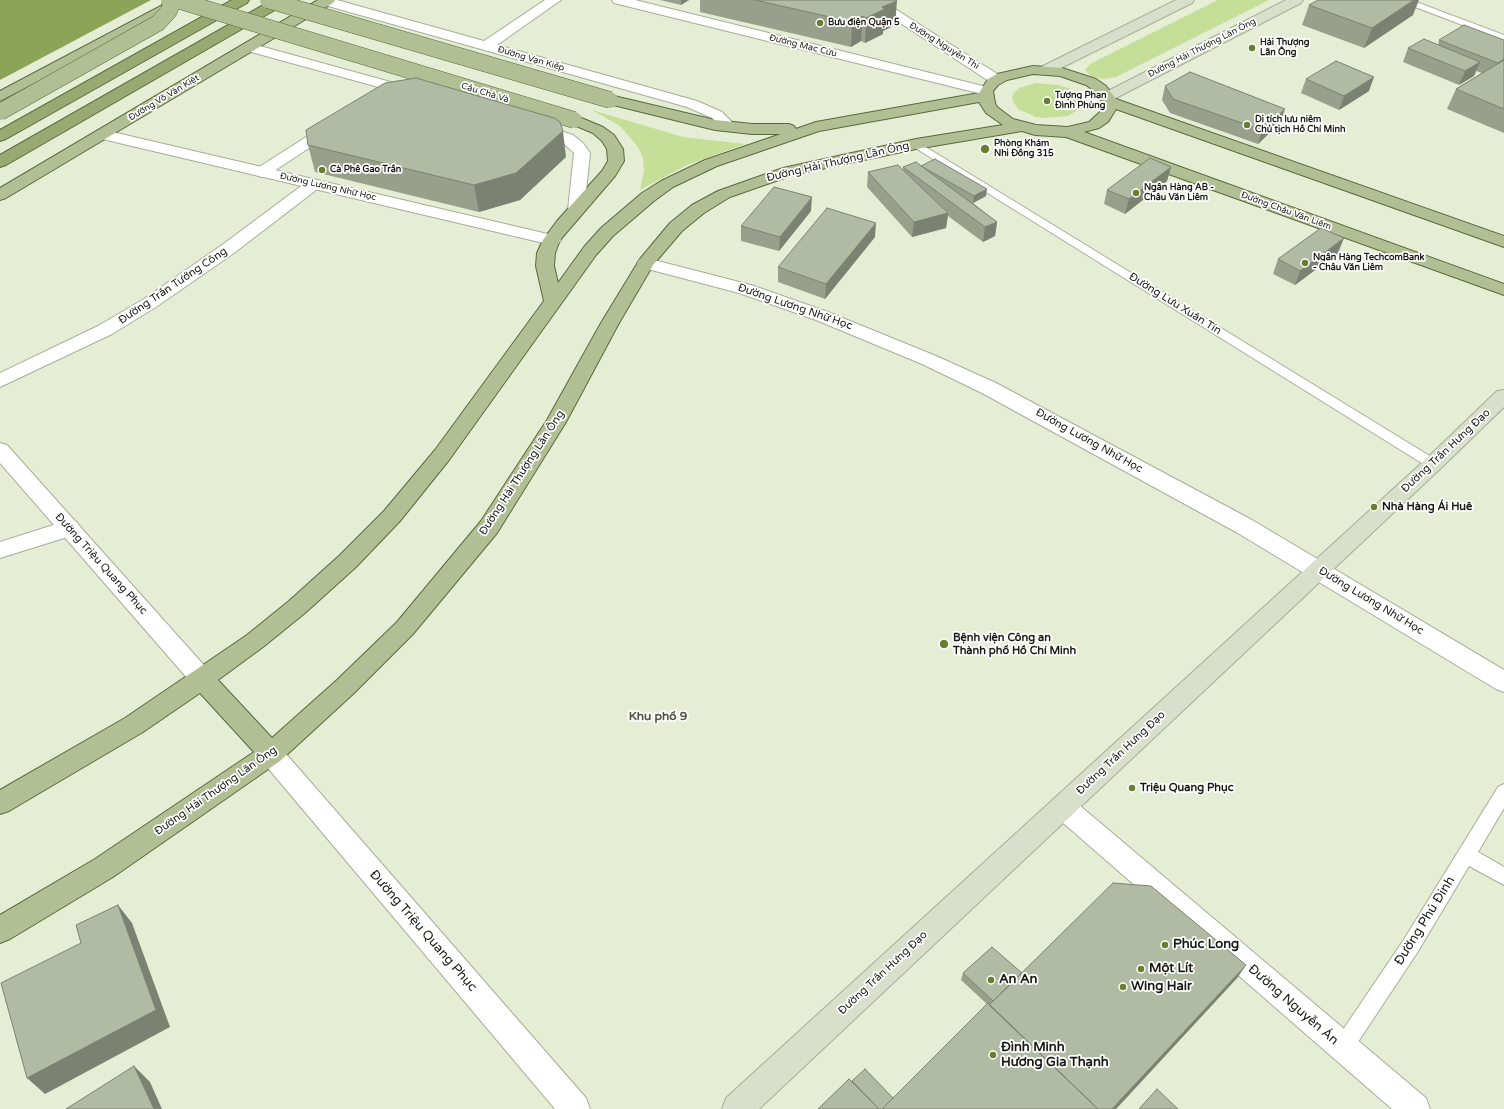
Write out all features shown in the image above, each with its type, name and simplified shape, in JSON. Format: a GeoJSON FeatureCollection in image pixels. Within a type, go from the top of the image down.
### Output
{"type":"FeatureCollection","features":[{"type":"Feature","properties":{"kind":"highway"},"geometry":{"type":"LineString","coordinates":[[0,136],[242,0]]}},
{"type":"Feature","properties":{"kind":"highway"},"geometry":{"type":"LineString","coordinates":[[0,162],[282,0]]}},
{"type":"Feature","properties":{"kind":"main road"},"geometry":{"type":"LineString","coordinates":[[0,112],[158,23],[169,11],[171,5],[169,0]]}},
{"type":"Feature","properties":{"kind":"main road","name":"Cầu Chà Và"},"geometry":{"type":"LineString","coordinates":[[177,0],[574,120],[598,130],[608,138],[615,148],[616,161],[605,178],[576,210],[552,240],[546,253],[545,266],[553,302]]}},
{"type":"Feature","properties":{"kind":"main road"},"geometry":{"type":"LineString","coordinates":[[0,97],[182,0]]}},
{"type":"Feature","properties":{"kind":"main road"},"geometry":{"type":"LineString","coordinates":[[268,0],[610,100],[701,122],[729,127],[773,130],[816,127],[908,110],[986,94],[997,80],[1018,72],[1046,70],[1078,76],[1101,89],[1109,99],[1504,242]]}},
{"type":"Feature","properties":{"kind":"main road","name":"Đường Võ Văn Kiệt"},"geometry":{"type":"LineString","coordinates":[[0,195],[104,135],[327,0]]}},
{"type":"Feature","properties":{"kind":"main road"},"geometry":{"type":"LineString","coordinates":[[1046,70],[1187,0]]}},
{"type":"Feature","properties":{"kind":"main road","name":"Đường Hải Thượng Lãn Ông"},"geometry":{"type":"LineString","coordinates":[[1109,99],[1296,0]]}},
{"type":"Feature","properties":{"kind":"main road"},"geometry":{"type":"LineString","coordinates":[[986,94],[987,103],[991,110],[1008,122],[1020,127],[1041,131],[1068,132],[1087,128],[1099,122],[1108,112],[1109,99]]}},
{"type":"Feature","properties":{"kind":"main road"},"geometry":{"type":"LineString","coordinates":[[908,110],[925,134]]}},
{"type":"Feature","properties":{"kind":"main road"},"geometry":{"type":"LineString","coordinates":[[0,803],[134,725],[202,679],[255,641],[297,607],[348,561],[392,516],[442,455],[585,257],[607,232],[642,202],[667,184],[711,163],[816,127]]}},
{"type":"Feature","properties":{"kind":"main road","name":"Đường Hải Thượng Lãn Ông"},"geometry":{"type":"LineString","coordinates":[[0,930],[104,868],[197,806],[271,754],[345,687],[405,628],[489,527],[556,422],[610,323],[646,263],[676,227],[698,209],[724,194],[754,182],[925,134],[1020,127]]}},
{"type":"Feature","properties":{"kind":"main road","name":"Đường Châu Văn Liêm"},"geometry":{"type":"LineString","coordinates":[[1068,132],[1504,290]]}},
{"type":"Feature","properties":{"kind":"main road","name":"Đường Trần Hưng Đạo"},"geometry":{"type":"LineString","coordinates":[[736,1109],[1319,570],[1504,396]]}},
{"type":"Feature","properties":{"kind":"main road"},"geometry":{"type":"LineString","coordinates":[[202,679],[271,754]]}},
{"type":"Feature","properties":{"kind":"street","name":"Đường Vạn Kiếp"},"geometry":{"type":"LineString","coordinates":[[327,0],[692,104],[718,115],[729,127]]}},
{"type":"Feature","properties":{"kind":"street"},"geometry":{"type":"LineString","coordinates":[[486,46],[554,0]]}},
{"type":"Feature","properties":{"kind":"street","name":"Đường Mạc Cửu"},"geometry":{"type":"LineString","coordinates":[[619,0],[986,94]]}},
{"type":"Feature","properties":{"kind":"street","name":"Đường Nguyễn Thi"},"geometry":{"type":"LineString","coordinates":[[872,0],[997,80]]}},
{"type":"Feature","properties":{"kind":"street"},"geometry":{"type":"LineString","coordinates":[[249,47],[424,96]]}},
{"type":"Feature","properties":{"kind":"street"},"geometry":{"type":"LineString","coordinates":[[375,100],[395,87]]}},
{"type":"Feature","properties":{"kind":"street"},"geometry":{"type":"LineString","coordinates":[[262,172],[348,117]]}},
{"type":"Feature","properties":{"kind":"street"},"geometry":{"type":"LineString","coordinates":[[521,124],[567,138],[577,146],[582,153],[576,193],[576,210]]}},
{"type":"Feature","properties":{"kind":"street","name":"Đường Lương Nhữ Học"},"geometry":{"type":"LineString","coordinates":[[104,135],[552,240]]}},
{"type":"Feature","properties":{"kind":"street","name":"Đường Trần Tướng Công"},"geometry":{"type":"LineString","coordinates":[[0,381],[105,330],[150,303],[228,250],[314,184]]}},
{"type":"Feature","properties":{"kind":"street","name":"Đường Lương Nhữ Học"},"geometry":{"type":"LineString","coordinates":[[646,263],[716,280],[774,299],[870,334],[929,360],[1031,409],[1244,526],[1504,682]]}},
{"type":"Feature","properties":{"kind":"street","name":"Đường Triệu Quang Phục"},"geometry":{"type":"LineString","coordinates":[[0,450],[202,679]]}},
{"type":"Feature","properties":{"kind":"street"},"geometry":{"type":"LineString","coordinates":[[0,550],[69,528]]}},
{"type":"Feature","properties":{"kind":"street","name":"Đường Triệu Quang Phục"},"geometry":{"type":"LineString","coordinates":[[271,754],[575,1109]]}},
{"type":"Feature","properties":{"kind":"street","name":"Đường Nguyễn Án"},"geometry":{"type":"LineString","coordinates":[[1063,807],[1415,1109]]}},
{"type":"Feature","properties":{"kind":"lane"},"geometry":{"type":"LineString","coordinates":[[1402,0],[1504,38]]}},
{"type":"Feature","properties":{"kind":"lane","name":"Đường Lưu Xuân Tín"},"geometry":{"type":"LineString","coordinates":[[925,134],[1433,464]]}},
{"type":"Feature","properties":{"kind":"lane","name":"Đường Phú Đinh"},"geometry":{"type":"LineString","coordinates":[[1343,1047],[1410,947],[1504,792]]}},
{"type":"Feature","properties":{"kind":"lane"},"geometry":{"type":"LineString","coordinates":[[1467,855],[1504,877]]}},
{"type":"Feature","properties":{"kind":"shaded area"},"geometry":{"type":"Polygon","coordinates":[[[0,0],[151,0],[0,80],[0,0]]]}},
{"type":"Feature","properties":{"kind":"shaded area"},"geometry":{"type":"Polygon","coordinates":[[[1218,0],[1269,0],[1116,77],[1103,79],[1091,76],[1085,70],[1090,64],[1218,0]]]}},
{"type":"Feature","properties":{"kind":"shaded area"},"geometry":{"type":"Polygon","coordinates":[[[1036,83],[1058,85],[1068,88],[1081,98],[1081,108],[1068,116],[1047,118],[1036,117],[1018,109],[1012,98],[1014,93],[1019,88],[1036,83]]]}},
{"type":"Feature","properties":{"kind":"shaded area"},"geometry":{"type":"Polygon","coordinates":[[[592,110],[683,137],[745,144],[687,165],[640,190],[644,171],[643,158],[638,147],[620,126],[592,110]]]}},
{"type":"Feature","properties":{"kind":"building"},"geometry":{"type":"Polygon","coordinates":[[[755,0],[897,1],[882,7],[885,9],[866,18],[863,16],[852,22],[755,0]]]}},
{"type":"Feature","properties":{"kind":"building"},"geometry":{"type":"Polygon","coordinates":[[[1318,0],[1414,0],[1372,28],[1309,5],[1318,0]]]}},
{"type":"Feature","properties":{"kind":"building"},"geometry":{"type":"Polygon","coordinates":[[[1464,25],[1504,40],[1504,59],[1498,63],[1439,40],[1464,25]]]}},
{"type":"Feature","properties":{"kind":"building"},"geometry":{"type":"Polygon","coordinates":[[[1424,39],[1480,62],[1465,71],[1408,48],[1424,39]]]}},
{"type":"Feature","properties":{"kind":"building"},"geometry":{"type":"Polygon","coordinates":[[[1504,60],[1504,109],[1456,89],[1504,60]]]}},
{"type":"Feature","properties":{"kind":"building"},"geometry":{"type":"Polygon","coordinates":[[[1336,61],[1374,77],[1344,96],[1306,79],[1336,61]]]}},
{"type":"Feature","properties":{"kind":"building"},"geometry":{"type":"Polygon","coordinates":[[[1190,72],[1285,109],[1262,130],[1173,99],[1165,86],[1190,72]]]}},
{"type":"Feature","properties":{"kind":"building"},"geometry":{"type":"Polygon","coordinates":[[[416,78],[554,118],[560,122],[563,131],[516,173],[474,185],[308,145],[306,130],[385,83],[416,78]]]}},
{"type":"Feature","properties":{"kind":"building"},"geometry":{"type":"Polygon","coordinates":[[[1150,158],[1171,167],[1129,199],[1107,190],[1150,158]]]}},
{"type":"Feature","properties":{"kind":"building"},"geometry":{"type":"Polygon","coordinates":[[[935,159],[987,189],[974,196],[921,166],[935,159]]]}},
{"type":"Feature","properties":{"kind":"building"},"geometry":{"type":"Polygon","coordinates":[[[916,162],[997,222],[985,227],[903,167],[916,162]]]}},
{"type":"Feature","properties":{"kind":"building"},"geometry":{"type":"Polygon","coordinates":[[[898,165],[948,213],[914,222],[868,172],[898,165]]]}},
{"type":"Feature","properties":{"kind":"building"},"geometry":{"type":"Polygon","coordinates":[[[774,187],[812,197],[780,237],[741,226],[774,187]]]}},
{"type":"Feature","properties":{"kind":"building"},"geometry":{"type":"Polygon","coordinates":[[[827,208],[876,223],[826,284],[778,267],[827,208]]]}},
{"type":"Feature","properties":{"kind":"building"},"geometry":{"type":"Polygon","coordinates":[[[1321,228],[1344,238],[1300,271],[1278,259],[1321,228]]]}},
{"type":"Feature","properties":{"kind":"building"},"geometry":{"type":"Polygon","coordinates":[[[1113,883],[1151,886],[1246,965],[1112,1109],[1098,1109],[989,1005],[1113,883]]]}},
{"type":"Feature","properties":{"kind":"building"},"geometry":{"type":"Polygon","coordinates":[[[118,905],[156,1010],[27,1078],[1,983],[81,943],[76,925],[118,905]]]}},
{"type":"Feature","properties":{"kind":"building","name":"An An"},"geometry":{"type":"Polygon","coordinates":[[[992,947],[1022,973],[993,1001],[963,973],[992,947]]]}},
{"type":"Feature","properties":{"kind":"building"},"geometry":{"type":"Polygon","coordinates":[[[988,1003],[1098,1109],[884,1109],[883,1108],[988,1003]]]}},
{"type":"Feature","properties":{"kind":"building"},"geometry":{"type":"Polygon","coordinates":[[[134,1066],[154,1109],[66,1109],[134,1066]]]}},
{"type":"Feature","properties":{"kind":"building"},"geometry":{"type":"Polygon","coordinates":[[[865,1069],[893,1098],[883,1109],[879,1109],[852,1081],[865,1069]]]}},
{"type":"Feature","properties":{"kind":"building"},"geometry":{"type":"Polygon","coordinates":[[[849,1079],[879,1109],[818,1109],[849,1079]]]}},
{"type":"Feature","properties":{"kind":"building"},"geometry":{"type":"Polygon","coordinates":[[[1157,1089],[1178,1109],[1139,1109],[1157,1089]]]}},
{"type":"Feature","properties":{"kind":"place","name":"Bưu điện Quận 5"},"geometry":{"type":"Point","coordinates":[820,23]}},
{"type":"Feature","properties":{"kind":"place","name":"Hải Thượng Lãn Ông"},"geometry":{"type":"Point","coordinates":[1252,48]}},
{"type":"Feature","properties":{"kind":"place","name":"Tượng Phan Đình Phùng"},"geometry":{"type":"Point","coordinates":[1047,101]}},
{"type":"Feature","properties":{"kind":"place","name":"Di tích lưu niệm Chủ tịch Hồ Chí Minh"},"geometry":{"type":"Point","coordinates":[1247,125]}},
{"type":"Feature","properties":{"kind":"place","name":"Phòng Khám Nhi Đồng 315"},"geometry":{"type":"Point","coordinates":[985,149]}},
{"type":"Feature","properties":{"kind":"place","name":"Cà Phê Gao Trần"},"geometry":{"type":"Point","coordinates":[322,170]}},
{"type":"Feature","properties":{"kind":"place","name":"Ngân Hàng AB - Châu Văn Liêm"},"geometry":{"type":"Point","coordinates":[1136,193]}},
{"type":"Feature","properties":{"kind":"place","name":"Ngân Hàng TechcomBank - Châu Văn Liêm"},"geometry":{"type":"Point","coordinates":[1305,263]}},
{"type":"Feature","properties":{"kind":"place","name":"Nhà Hàng Ái Huê"},"geometry":{"type":"Point","coordinates":[1374,507]}},
{"type":"Feature","properties":{"kind":"place","name":"Bệnh viện Công an Thành phố Hồ Chí Minh"},"geometry":{"type":"Point","coordinates":[944,644]}},
{"type":"Feature","properties":{"kind":"place","name":"Triệu Quang Phục"},"geometry":{"type":"Point","coordinates":[1132,788]}},
{"type":"Feature","properties":{"kind":"place","name":"Phúc Long"},"geometry":{"type":"Point","coordinates":[1165,945]}},
{"type":"Feature","properties":{"kind":"place","name":"Một Lít"},"geometry":{"type":"Point","coordinates":[1141,969]}},
{"type":"Feature","properties":{"kind":"place","name":"An An"},"geometry":{"type":"Point","coordinates":[991,980]}},
{"type":"Feature","properties":{"kind":"place","name":"Wing Hair"},"geometry":{"type":"Point","coordinates":[1123,987]}},
{"type":"Feature","properties":{"kind":"place","name":"Đình Minh Hương Gia Thạnh"},"geometry":{"type":"Point","coordinates":[993,1055]}},
{"type":"Feature","properties":{"kind":"district","name":"Khu phố 9"},"geometry":{"type":"Point","coordinates":[658,717]}}]}
